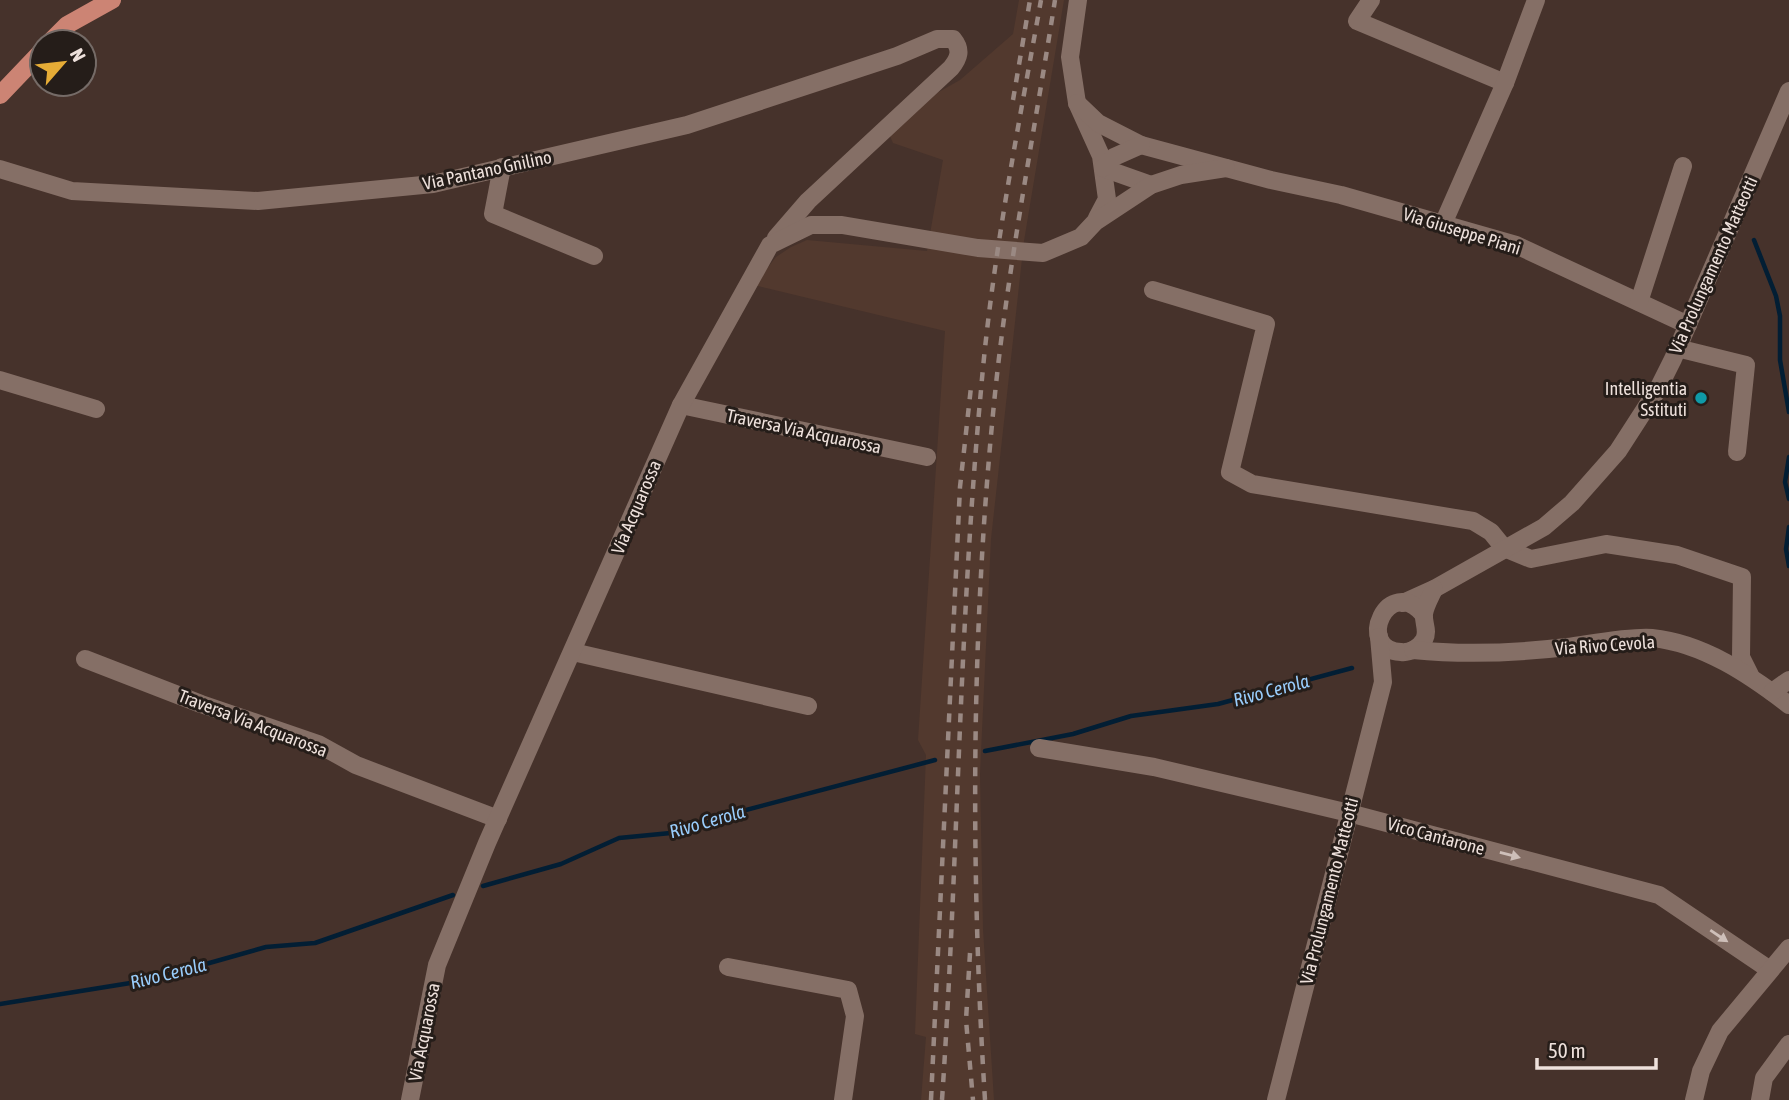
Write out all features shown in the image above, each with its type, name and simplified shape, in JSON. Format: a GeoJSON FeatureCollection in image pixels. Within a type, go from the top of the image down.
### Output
{"type":"FeatureCollection","features":[{"type":"Feature","properties":{"kind":"main road"},"geometry":{"type":"LineString","coordinates":[[64,28],[112,0]]}},
{"type":"Feature","properties":{"kind":"main road"},"geometry":{"type":"LineString","coordinates":[[0,95],[28,66]]}},
{"type":"Feature","properties":{"kind":"street"},"geometry":{"type":"LineString","coordinates":[[770,245],[811,225],[842,225],[978,248],[1043,253],[1082,237],[1095,222],[1107,199],[1101,156],[1077,103],[1070,57],[1078,0]]}},
{"type":"Feature","properties":{"kind":"street"},"geometry":{"type":"LineString","coordinates":[[1371,0],[1357,22],[1505,83]]}},
{"type":"Feature","properties":{"kind":"street"},"geometry":{"type":"LineString","coordinates":[[1443,224],[1505,83],[1536,0]]}},
{"type":"Feature","properties":{"kind":"street","name":"Via Pantano Gnilino"},"geometry":{"type":"LineString","coordinates":[[0,169],[72,191],[258,201],[433,184],[687,125],[897,56],[937,39],[953,39],[958,45]]}},
{"type":"Feature","properties":{"kind":"street","name":"Via Acquarossa"},"geometry":{"type":"LineString","coordinates":[[410,1100],[438,965],[498,819],[681,405],[770,245],[808,201],[951,68],[957,59],[958,45]]}},
{"type":"Feature","properties":{"kind":"street","name":"Via Prolungamento Matteotti"},"geometry":{"type":"LineString","coordinates":[[1276,1100],[1383,682],[1377,629],[1382,614],[1388,607],[1434,589],[1544,527],[1572,503],[1618,451],[1658,389],[1678,348],[1789,91]]}},
{"type":"Feature","properties":{"kind":"street","name":"Via Giuseppe Piani"},"geometry":{"type":"LineString","coordinates":[[1077,103],[1098,123],[1141,145],[1341,195],[1516,245],[1688,325]]}},
{"type":"Feature","properties":{"kind":"street"},"geometry":{"type":"LineString","coordinates":[[1103,168],[1114,157],[1141,145]]}},
{"type":"Feature","properties":{"kind":"street"},"geometry":{"type":"LineString","coordinates":[[1639,302],[1683,166]]}},
{"type":"Feature","properties":{"kind":"street"},"geometry":{"type":"LineString","coordinates":[[502,167],[494,214],[593,256]]}},
{"type":"Feature","properties":{"kind":"street"},"geometry":{"type":"LineString","coordinates":[[1103,168],[1151,185]]}},
{"type":"Feature","properties":{"kind":"street"},"geometry":{"type":"LineString","coordinates":[[1095,222],[1151,185],[1181,175],[1226,168]]}},
{"type":"Feature","properties":{"kind":"street"},"geometry":{"type":"LineString","coordinates":[[1153,290],[1266,324],[1230,472],[1252,484],[1473,521],[1491,532],[1504,548],[1531,559],[1606,544],[1677,555],[1742,577],[1741,657],[1750,676]]}},
{"type":"Feature","properties":{"kind":"street"},"geometry":{"type":"LineString","coordinates":[[1678,348],[1746,365],[1737,452]]}},
{"type":"Feature","properties":{"kind":"street"},"geometry":{"type":"LineString","coordinates":[[0,380],[96,408]]}},
{"type":"Feature","properties":{"kind":"street","name":"Traversa Via Acquarossa"},"geometry":{"type":"LineString","coordinates":[[681,405],[927,457]]}},
{"type":"Feature","properties":{"kind":"street","name":"Via Prolungamento Matteotti"},"geometry":{"type":"LineString","coordinates":[[1383,682],[1409,651],[1424,639],[1425,619],[1434,589]]}},
{"type":"Feature","properties":{"kind":"street"},"geometry":{"type":"LineString","coordinates":[[1403,603],[1411,605],[1425,619],[1446,654]]}},
{"type":"Feature","properties":{"kind":"street"},"geometry":{"type":"LineString","coordinates":[[1379,638],[1390,649],[1409,651]]}},
{"type":"Feature","properties":{"kind":"street","name":"Via Rivo Cevola"},"geometry":{"type":"LineString","coordinates":[[1409,651],[1446,654],[1551,649],[1651,638],[1686,645],[1750,676],[1789,705]]}},
{"type":"Feature","properties":{"kind":"street"},"geometry":{"type":"LineString","coordinates":[[573,652],[808,706]]}},
{"type":"Feature","properties":{"kind":"street","name":"Traversa Via Acquarossa"},"geometry":{"type":"LineString","coordinates":[[85,659],[201,704],[318,744],[356,765],[498,819]]}},
{"type":"Feature","properties":{"kind":"street"},"geometry":{"type":"LineString","coordinates":[[1772,692],[1789,680]]}},
{"type":"Feature","properties":{"kind":"street","name":"Vico Cantarone"},"geometry":{"type":"LineString","coordinates":[[1039,748],[1154,767],[1349,813],[1660,895],[1770,971]]}},
{"type":"Feature","properties":{"kind":"street"},"geometry":{"type":"LineString","coordinates":[[1693,1100],[1701,1071],[1720,1031],[1789,948]]}},
{"type":"Feature","properties":{"kind":"street"},"geometry":{"type":"LineString","coordinates":[[728,967],[848,990],[855,1016],[843,1100]]}},
{"type":"Feature","properties":{"kind":"street"},"geometry":{"type":"LineString","coordinates":[[1760,1100],[1764,1078],[1789,1044]]}},
{"type":"Feature","properties":{"kind":"shaded area"},"geometry":{"type":"Polygon","coordinates":[[[1019,0],[1064,0],[1024,241],[991,539],[980,774],[983,929],[994,1100],[921,1100],[926,1037],[915,1034],[926,755],[918,740],[945,331],[754,285],[776,257],[807,240],[927,251],[943,160],[893,143],[889,134],[937,93],[960,80],[1013,34],[1019,0]]]}},
{"type":"Feature","properties":{"kind":"waterway"},"geometry":{"type":"LineString","coordinates":[[1754,240],[1776,296],[1780,316],[1780,360],[1789,412]]}},
{"type":"Feature","properties":{"kind":"waterway"},"geometry":{"type":"LineString","coordinates":[[1789,457],[1785,482],[1789,499]]}},
{"type":"Feature","properties":{"kind":"waterway"},"geometry":{"type":"LineString","coordinates":[[1789,527],[1786,549],[1789,566]]}},
{"type":"Feature","properties":{"kind":"waterway","name":"Rivo Cerola"},"geometry":{"type":"LineString","coordinates":[[985,751],[1073,734],[1131,716],[1218,704],[1352,668]]}},
{"type":"Feature","properties":{"kind":"waterway","name":"Rivo Cerola"},"geometry":{"type":"LineString","coordinates":[[483,886],[561,864],[619,838],[681,832],[727,815],[935,760]]}},
{"type":"Feature","properties":{"kind":"waterway","name":"Rivo Cerola"},"geometry":{"type":"LineString","coordinates":[[0,1004],[149,980],[266,947],[315,943],[453,895]]}},
{"type":"Feature","properties":{"kind":"railway"},"geometry":{"type":"LineString","coordinates":[[1013,100],[1030,0]]}},
{"type":"Feature","properties":{"kind":"railway"},"geometry":{"type":"LineString","coordinates":[[942,1100],[963,656],[981,390],[999,243],[1041,0]]}},
{"type":"Feature","properties":{"kind":"railway"},"geometry":{"type":"LineString","coordinates":[[985,1100],[975,832],[982,563],[1002,336],[1055,0]]}},
{"type":"Feature","properties":{"kind":"railway"},"geometry":{"type":"LineString","coordinates":[[931,1100],[960,487],[971,387]]}},
{"type":"Feature","properties":{"kind":"railway"},"geometry":{"type":"LineString","coordinates":[[970,953],[966,1020],[973,1100]]}},
{"type":"Feature","properties":{"kind":"place","name":"Intelligentia Sstituti"},"geometry":{"type":"Point","coordinates":[1701,398]}}]}
